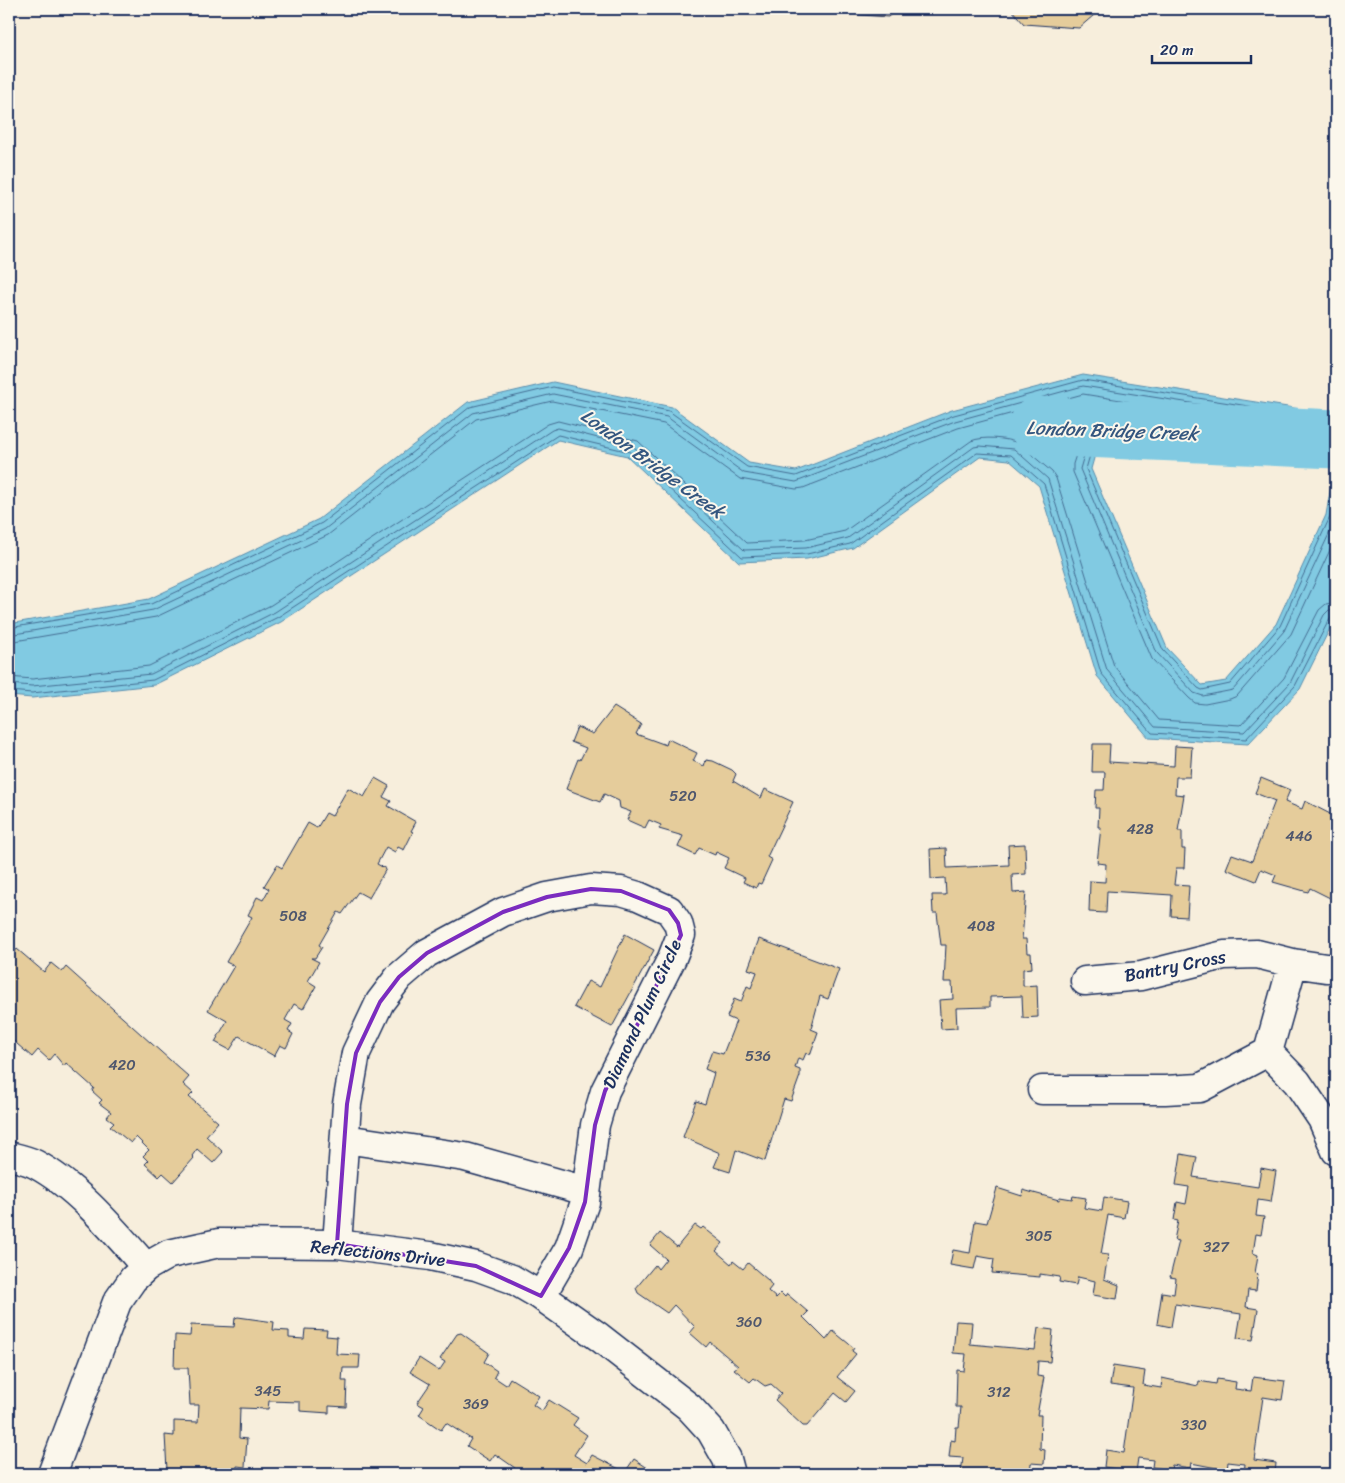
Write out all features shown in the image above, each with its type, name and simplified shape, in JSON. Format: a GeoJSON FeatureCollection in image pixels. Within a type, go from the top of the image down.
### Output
{"type":"FeatureCollection","features":[{"type":"Feature","properties":{"kind":"street","name":"Diamond Plum Circle"},"geometry":{"type":"LineString","coordinates":[[337,1244],[347,1104],[356,1053],[380,1002],[399,977],[427,953],[503,912],[547,897],[591,890],[621,891],[638,896],[669,910],[678,923],[680,935],[672,958],[605,1091],[595,1125],[585,1202],[569,1248],[541,1296]]}},
{"type":"Feature","properties":{"kind":"street","name":"Bantry Cross"},"geometry":{"type":"LineString","coordinates":[[1085,981],[1142,976],[1224,955],[1257,954],[1293,963],[1336,968]]}},
{"type":"Feature","properties":{"kind":"street"},"geometry":{"type":"LineString","coordinates":[[1042,1090],[1165,1090],[1200,1088],[1268,1052],[1293,963]]}},
{"type":"Feature","properties":{"kind":"street"},"geometry":{"type":"LineString","coordinates":[[1268,1052],[1297,1082],[1322,1119],[1336,1151]]}},
{"type":"Feature","properties":{"kind":"street"},"geometry":{"type":"LineString","coordinates":[[345,1139],[465,1156],[586,1191]]}},
{"type":"Feature","properties":{"kind":"street"},"geometry":{"type":"LineString","coordinates":[[9,1156],[34,1163],[64,1183],[112,1228],[146,1267]]}},
{"type":"Feature","properties":{"kind":"street","name":"Reflections Drive"},"geometry":{"type":"LineString","coordinates":[[52,1474],[116,1302],[133,1279],[146,1267],[169,1254],[219,1243],[337,1244],[430,1256],[476,1266],[512,1279],[541,1296],[600,1338],[689,1407],[711,1431],[727,1460],[731,1474]]}},
{"type":"Feature","properties":{"kind":"highlighted area"},"geometry":{"type":"Polygon","coordinates":[[[591,889],[621,891],[669,910],[678,923],[681,935],[605,1091],[595,1125],[585,1202],[569,1248],[541,1296],[476,1266],[337,1244],[347,1104],[356,1053],[380,1002],[399,977],[427,953],[503,912],[547,897],[591,889]]]}},
{"type":"Feature","properties":{"kind":"water"},"geometry":{"type":"Polygon","coordinates":[[[1083,375],[1326,413],[1336,411],[1336,616],[1300,689],[1248,744],[1149,738],[1097,676],[1039,486],[1009,460],[980,457],[853,548],[807,559],[739,562],[627,456],[558,440],[281,622],[154,685],[32,698],[9,696],[9,624],[149,599],[319,519],[468,402],[553,382],[672,407],[749,463],[796,471],[952,410],[1083,375]],[[1120,429],[1098,444],[1091,469],[1167,648],[1202,685],[1226,681],[1276,624],[1326,515],[1334,469],[1289,448],[1228,436],[1120,429]]]}},
{"type":"Feature","properties":{"kind":"building"},"geometry":{"type":"Polygon","coordinates":[[[831,9],[897,9],[888,17],[835,13],[831,9]]]}},
{"type":"Feature","properties":{"kind":"building"},"geometry":{"type":"Polygon","coordinates":[[[1011,9],[1101,9],[1079,28],[1024,24],[1011,9]]]}},
{"type":"Feature","properties":{"kind":"building"},"geometry":{"type":"Polygon","coordinates":[[[614,707],[641,724],[636,734],[666,745],[668,739],[697,753],[693,761],[704,766],[706,760],[713,761],[732,770],[736,774],[733,781],[761,798],[765,789],[793,802],[767,857],[772,860],[761,884],[758,883],[756,888],[743,882],[745,878],[724,868],[729,858],[716,852],[715,855],[699,848],[695,855],[678,847],[683,836],[659,829],[661,825],[649,820],[645,828],[627,820],[631,812],[620,808],[619,801],[604,794],[600,802],[566,789],[578,759],[580,760],[586,748],[571,742],[577,727],[593,734],[614,707]]]}},
{"type":"Feature","properties":{"kind":"building"},"geometry":{"type":"Polygon","coordinates":[[[1093,744],[1110,744],[1109,762],[1174,766],[1175,746],[1192,747],[1190,777],[1176,777],[1175,794],[1184,795],[1178,831],[1182,831],[1182,849],[1185,849],[1184,868],[1176,868],[1174,885],[1189,886],[1187,917],[1171,916],[1172,895],[1107,891],[1106,913],[1089,912],[1090,881],[1105,882],[1106,864],[1097,863],[1101,827],[1098,827],[1099,808],[1095,808],[1096,790],[1104,790],[1105,772],[1092,772],[1093,744]]]}},
{"type":"Feature","properties":{"kind":"building"},"geometry":{"type":"Polygon","coordinates":[[[375,778],[389,786],[383,797],[391,801],[388,806],[416,822],[411,831],[413,832],[404,850],[398,847],[395,852],[386,847],[377,864],[386,869],[369,898],[358,892],[342,914],[338,912],[319,945],[322,947],[315,958],[311,958],[319,962],[308,981],[316,986],[303,1009],[294,1004],[285,1020],[292,1024],[288,1031],[293,1034],[286,1048],[280,1045],[274,1056],[239,1036],[230,1050],[215,1042],[227,1021],[208,1010],[234,966],[226,962],[252,917],[248,915],[257,897],[263,900],[269,889],[264,886],[277,865],[282,868],[308,823],[317,828],[326,813],[332,816],[348,788],[364,797],[375,778]]]}},
{"type":"Feature","properties":{"kind":"building"},"geometry":{"type":"Polygon","coordinates":[[[1261,778],[1290,790],[1285,802],[1302,809],[1305,801],[1336,817],[1336,901],[1310,888],[1308,892],[1273,882],[1276,875],[1261,869],[1256,881],[1226,869],[1232,854],[1252,861],[1275,801],[1255,793],[1261,778]]]}},
{"type":"Feature","properties":{"kind":"building"},"geometry":{"type":"Polygon","coordinates":[[[1025,844],[1026,874],[1012,875],[1013,893],[1026,892],[1022,939],[1026,939],[1027,953],[1031,953],[1032,968],[1023,969],[1023,986],[1037,985],[1038,1017],[1023,1018],[1022,996],[990,997],[990,1007],[956,1008],[957,1028],[941,1029],[939,1000],[953,999],[952,982],[944,982],[946,945],[941,945],[937,913],[933,913],[932,895],[946,895],[945,878],[931,879],[930,849],[946,848],[947,868],[1009,865],[1008,845],[1025,844]]]}},
{"type":"Feature","properties":{"kind":"building"},"geometry":{"type":"Polygon","coordinates":[[[625,934],[654,950],[612,1027],[574,1007],[588,981],[600,987],[625,934]]]}},
{"type":"Feature","properties":{"kind":"building"},"geometry":{"type":"Polygon","coordinates":[[[759,939],[839,969],[828,999],[820,996],[811,1029],[818,1032],[810,1055],[806,1053],[803,1060],[798,1058],[795,1068],[800,1070],[800,1076],[791,1101],[784,1099],[765,1161],[736,1150],[730,1172],[714,1167],[720,1153],[683,1137],[696,1101],[705,1104],[714,1073],[705,1069],[712,1051],[723,1054],[736,1021],[727,1017],[734,999],[741,1002],[747,986],[751,988],[757,972],[748,969],[759,939]]]}},
{"type":"Feature","properties":{"kind":"building"},"geometry":{"type":"Polygon","coordinates":[[[17,949],[44,972],[51,963],[62,972],[66,967],[189,1077],[183,1084],[193,1093],[189,1097],[218,1122],[206,1136],[223,1152],[213,1163],[197,1149],[192,1156],[194,1158],[173,1182],[163,1173],[159,1177],[145,1164],[148,1161],[143,1156],[149,1150],[136,1137],[131,1143],[110,1126],[114,1122],[107,1117],[111,1112],[99,1103],[102,1100],[92,1091],[94,1088],[66,1063],[64,1066],[54,1054],[49,1060],[38,1050],[32,1057],[9,1037],[12,1028],[9,1025],[9,959],[17,949]]]}},
{"type":"Feature","properties":{"kind":"building"},"geometry":{"type":"Polygon","coordinates":[[[1181,1154],[1197,1157],[1193,1177],[1258,1187],[1261,1168],[1276,1171],[1271,1202],[1258,1200],[1256,1216],[1264,1217],[1261,1235],[1256,1234],[1253,1253],[1258,1255],[1255,1273],[1258,1274],[1256,1291],[1248,1290],[1246,1307],[1258,1309],[1253,1340],[1237,1338],[1241,1314],[1175,1304],[1171,1327],[1157,1324],[1162,1292],[1174,1294],[1176,1278],[1170,1277],[1179,1241],[1174,1240],[1178,1221],[1174,1220],[1177,1202],[1186,1204],[1189,1187],[1176,1185],[1181,1154]]]}},
{"type":"Feature","properties":{"kind":"building"},"geometry":{"type":"Polygon","coordinates":[[[997,1188],[1022,1196],[1023,1190],[1059,1200],[1060,1197],[1072,1199],[1073,1196],[1086,1198],[1084,1208],[1102,1211],[1104,1197],[1127,1201],[1124,1218],[1108,1215],[1101,1254],[1108,1255],[1104,1279],[1119,1285],[1117,1299],[1093,1295],[1095,1281],[1078,1277],[1076,1285],[1059,1282],[1060,1277],[1040,1274],[1040,1277],[992,1273],[994,1259],[977,1256],[974,1269],[950,1265],[953,1250],[970,1253],[975,1221],[987,1223],[997,1188]]]}},
{"type":"Feature","properties":{"kind":"building"},"geometry":{"type":"Polygon","coordinates":[[[695,1225],[701,1229],[703,1227],[723,1243],[716,1251],[731,1264],[733,1261],[743,1269],[748,1263],[768,1280],[772,1286],[768,1291],[776,1298],[781,1293],[785,1297],[787,1294],[808,1312],[803,1317],[826,1340],[833,1331],[854,1348],[852,1351],[856,1354],[837,1377],[855,1391],[846,1402],[835,1393],[807,1426],[803,1426],[775,1400],[781,1393],[771,1384],[765,1386],[754,1378],[750,1382],[734,1369],[738,1366],[710,1342],[706,1347],[690,1333],[695,1327],[674,1305],[667,1313],[638,1293],[636,1288],[655,1265],[658,1269],[666,1259],[650,1245],[660,1233],[677,1247],[695,1225]]]}},
{"type":"Feature","properties":{"kind":"building"},"geometry":{"type":"Polygon","coordinates":[[[235,1318],[274,1322],[273,1330],[289,1331],[289,1338],[304,1339],[305,1329],[327,1330],[326,1336],[337,1337],[336,1354],[360,1355],[359,1368],[343,1368],[342,1381],[347,1381],[346,1407],[329,1406],[329,1413],[300,1411],[300,1402],[269,1401],[268,1409],[240,1408],[239,1438],[247,1439],[245,1467],[237,1466],[236,1474],[175,1474],[175,1470],[167,1470],[165,1435],[174,1436],[174,1421],[198,1422],[199,1405],[190,1405],[188,1368],[174,1368],[175,1335],[190,1336],[191,1325],[234,1327],[235,1318]]]}},
{"type":"Feature","properties":{"kind":"building"},"geometry":{"type":"Polygon","coordinates":[[[956,1321],[972,1322],[970,1344],[1035,1350],[1038,1328],[1053,1330],[1050,1362],[1038,1361],[1037,1376],[1044,1377],[1037,1415],[1041,1415],[1040,1449],[1045,1450],[1044,1464],[1031,1463],[1030,1474],[947,1474],[947,1472],[961,1473],[963,1458],[949,1457],[951,1440],[955,1441],[956,1427],[959,1427],[961,1407],[956,1407],[957,1370],[964,1371],[966,1354],[953,1353],[956,1321]]]}},
{"type":"Feature","properties":{"kind":"building"},"geometry":{"type":"Polygon","coordinates":[[[461,1333],[489,1353],[484,1362],[497,1371],[494,1377],[506,1385],[510,1378],[539,1396],[533,1405],[542,1411],[549,1400],[578,1418],[573,1425],[587,1435],[574,1455],[587,1463],[592,1455],[625,1472],[634,1459],[657,1474],[511,1474],[515,1468],[495,1454],[490,1461],[467,1446],[471,1439],[446,1423],[441,1430],[419,1415],[424,1407],[417,1403],[430,1384],[410,1372],[419,1358],[439,1371],[445,1362],[440,1359],[457,1334],[461,1333]]]}},
{"type":"Feature","properties":{"kind":"building"},"geometry":{"type":"Polygon","coordinates":[[[1113,1366],[1145,1371],[1143,1385],[1161,1388],[1162,1378],[1198,1386],[1199,1381],[1216,1384],[1217,1379],[1236,1382],[1235,1389],[1251,1391],[1253,1377],[1285,1381],[1282,1400],[1263,1397],[1254,1460],[1276,1463],[1275,1474],[1244,1474],[1245,1464],[1228,1462],[1227,1470],[1191,1463],[1190,1468],[1172,1465],[1171,1470],[1152,1467],[1153,1460],[1138,1458],[1136,1472],[1104,1467],[1106,1450],[1124,1453],[1133,1388],[1110,1385],[1113,1366]]]}},
{"type":"Feature","properties":{"kind":"waterway","name":"London Bridge Creek"},"geometry":{"type":"LineString","coordinates":[[1039,426],[1336,439]]}}]}
